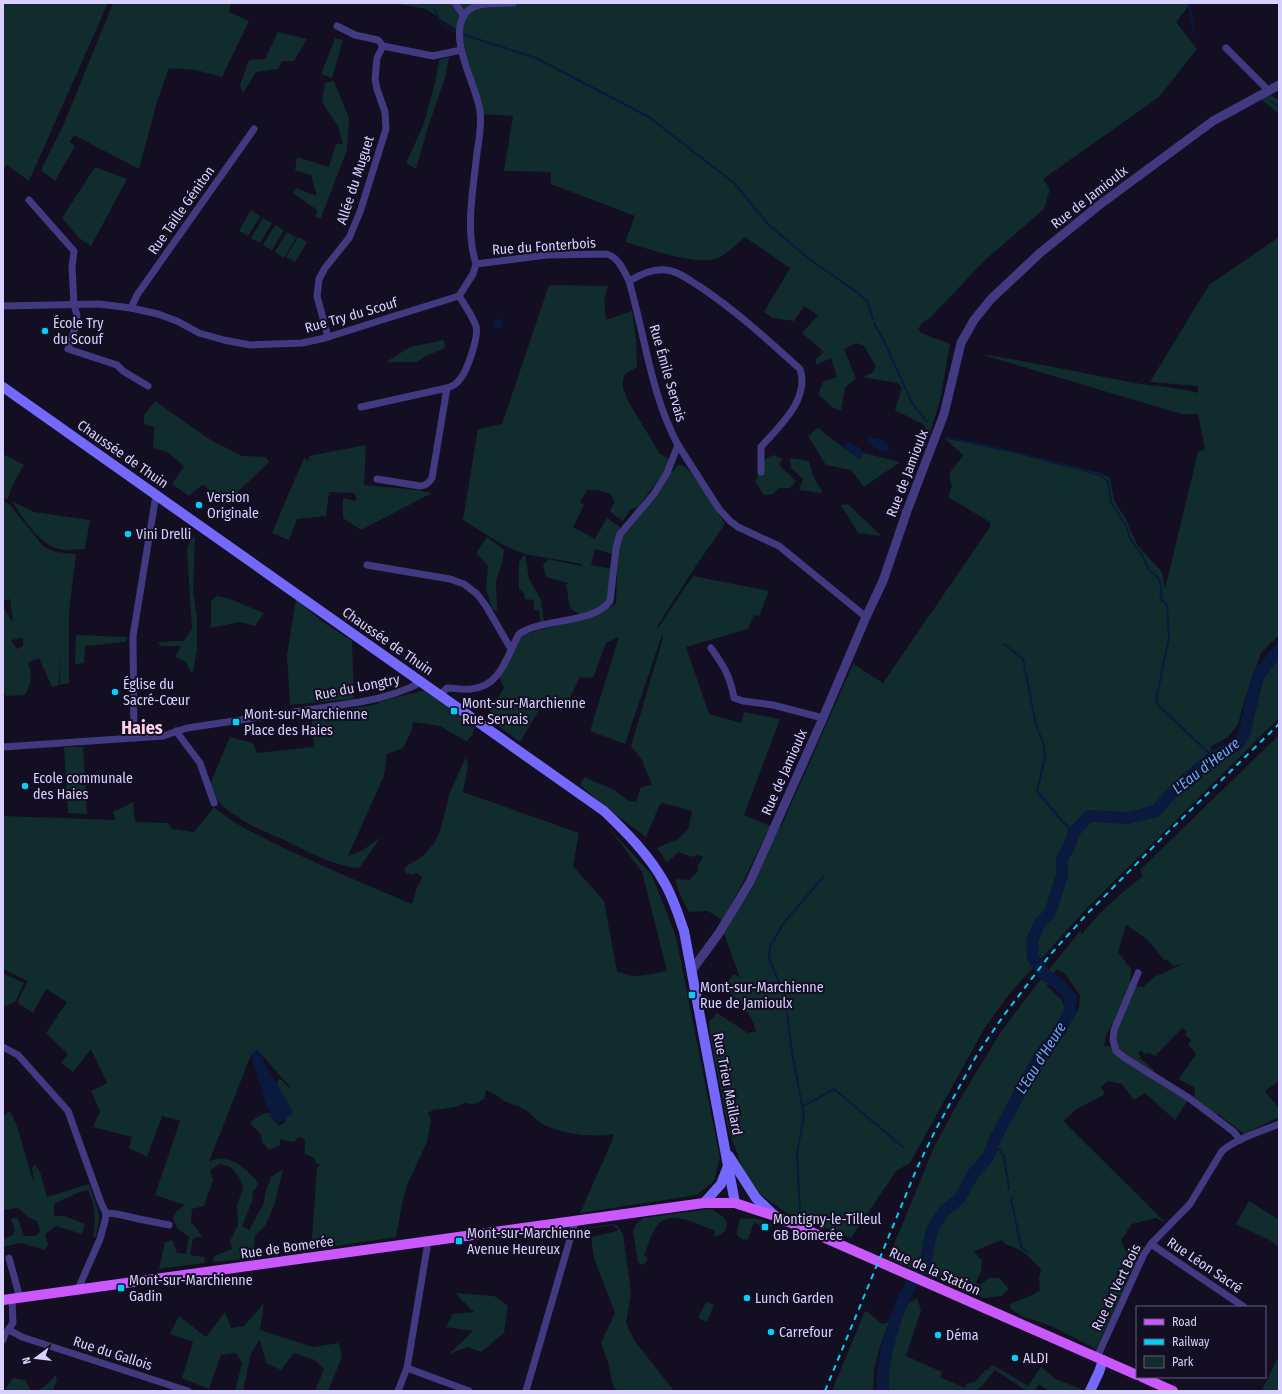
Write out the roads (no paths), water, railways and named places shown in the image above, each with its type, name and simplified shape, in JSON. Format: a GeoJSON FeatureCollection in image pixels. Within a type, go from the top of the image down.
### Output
{"type":"FeatureCollection","features":[{"type":"Feature","properties":{"kind":"main road","name":"Chaussée de Thuin"},"geometry":{"type":"LineString","coordinates":[[3,387],[604,811],[624,830],[654,866],[664,883],[674,903],[684,931],[692,970]]}},
{"type":"Feature","properties":{"kind":"main road","name":"Rue Trieu Maillard"},"geometry":{"type":"LineString","coordinates":[[692,970],[736,1203]]}},
{"type":"Feature","properties":{"kind":"main road"},"geometry":{"type":"LineString","coordinates":[[727,1154],[733,1160],[756,1198],[775,1216]]}},
{"type":"Feature","properties":{"kind":"main road"},"geometry":{"type":"LineString","coordinates":[[704,1203],[721,1184],[729,1164]]}},
{"type":"Feature","properties":{"kind":"main road","name":"Rue de la Station"},"geometry":{"type":"LineString","coordinates":[[576,1222],[704,1203],[736,1203],[775,1216],[1136,1375]]}},
{"type":"Feature","properties":{"kind":"main road","name":"Rue de Bomerée"},"geometry":{"type":"LineString","coordinates":[[12,1299],[576,1222]]}},
{"type":"Feature","properties":{"kind":"main road"},"geometry":{"type":"LineString","coordinates":[[1090,1391],[1099,1372],[1100,1359]]}},
{"type":"Feature","properties":{"kind":"main road"},"geometry":{"type":"LineString","coordinates":[[1144,1378],[1173,1391]]}},
{"type":"Feature","properties":{"kind":"street"},"geometry":{"type":"LineString","coordinates":[[455,3],[464,16],[469,10],[481,5],[513,3]]}},
{"type":"Feature","properties":{"kind":"street","name":"Rue du Fonterbois"},"geometry":{"type":"LineString","coordinates":[[464,16],[461,23],[460,32],[462,50],[478,104],[480,119],[470,233],[471,249],[476,264],[547,255],[607,254],[618,261],[629,281]]}},
{"type":"Feature","properties":{"kind":"street"},"geometry":{"type":"LineString","coordinates":[[337,26],[355,35],[378,40],[383,46],[433,56],[462,50]]}},
{"type":"Feature","properties":{"kind":"street","name":"Allée du Muguet"},"geometry":{"type":"LineString","coordinates":[[328,337],[317,296],[319,278],[349,238],[360,212],[386,129],[385,112],[377,89],[376,79],[377,58],[383,46]]}},
{"type":"Feature","properties":{"kind":"street"},"geometry":{"type":"LineString","coordinates":[[1226,48],[1269,91]]}},
{"type":"Feature","properties":{"kind":"street","name":"Rue de Jamioulx"},"geometry":{"type":"LineString","coordinates":[[692,970],[719,933],[750,882],[883,581],[907,511],[944,414],[961,342],[974,320],[991,299],[1040,253],[1098,206],[1212,121],[1279,85]]}},
{"type":"Feature","properties":{"kind":"street","name":"Rue Taille Géniton"},"geometry":{"type":"LineString","coordinates":[[131,308],[137,295],[254,129]]}},
{"type":"Feature","properties":{"kind":"street"},"geometry":{"type":"LineString","coordinates":[[29,200],[74,251],[72,267],[74,305],[77,314],[75,328],[68,349],[117,365],[123,371],[148,386]]}},
{"type":"Feature","properties":{"kind":"street"},"geometry":{"type":"LineString","coordinates":[[361,407],[448,388],[455,385],[464,374],[476,338],[476,327],[459,296],[473,274],[476,264]]}},
{"type":"Feature","properties":{"kind":"street"},"geometry":{"type":"LineString","coordinates":[[629,281],[660,270],[669,270],[679,274],[719,300],[800,369],[802,376],[801,388],[795,406],[790,415],[761,447],[761,472]]}},
{"type":"Feature","properties":{"kind":"street","name":"Rue Émile Servais"},"geometry":{"type":"LineString","coordinates":[[629,281],[645,348],[666,420],[678,445],[719,509],[738,527],[778,546],[866,617]]}},
{"type":"Feature","properties":{"kind":"street","name":"Rue Try du Scouf"},"geometry":{"type":"LineString","coordinates":[[3,306],[99,304],[131,308],[161,315],[199,332],[218,338],[250,345],[302,343],[328,337],[459,296]]}},
{"type":"Feature","properties":{"kind":"street"},"geometry":{"type":"LineString","coordinates":[[377,479],[420,486],[430,482],[432,478],[448,388]]}},
{"type":"Feature","properties":{"kind":"street"},"geometry":{"type":"LineString","coordinates":[[440,695],[447,688],[472,689],[485,686],[492,682],[499,674],[519,634],[524,631],[583,616],[600,610],[609,603],[612,591],[618,539],[654,494],[667,473],[678,445]]}},
{"type":"Feature","properties":{"kind":"street"},"geometry":{"type":"LineString","coordinates":[[134,738],[133,636],[156,495]]}},
{"type":"Feature","properties":{"kind":"street"},"geometry":{"type":"LineString","coordinates":[[367,565],[450,578],[464,584],[477,594],[486,606],[511,648]]}},
{"type":"Feature","properties":{"kind":"street"},"geometry":{"type":"LineString","coordinates":[[711,648],[728,673],[732,683],[734,698],[743,701],[774,705],[823,718]]}},
{"type":"Feature","properties":{"kind":"street","name":"Rue du Longtry"},"geometry":{"type":"LineString","coordinates":[[3,747],[163,736],[176,730],[360,702],[409,689],[422,682]]}},
{"type":"Feature","properties":{"kind":"street"},"geometry":{"type":"LineString","coordinates":[[176,730],[200,763],[214,803]]}},
{"type":"Feature","properties":{"kind":"street"},"geometry":{"type":"LineString","coordinates":[[1138,973],[1114,1030],[1113,1040],[1116,1051],[1189,1098],[1234,1132],[1240,1140]]}},
{"type":"Feature","properties":{"kind":"street"},"geometry":{"type":"LineString","coordinates":[[3,1047],[18,1054],[68,1111],[106,1213],[100,1239],[78,1289]]}},
{"type":"Feature","properties":{"kind":"street","name":"Rue du Vert Bois"},"geometry":{"type":"LineString","coordinates":[[1100,1359],[1144,1254],[1151,1244],[1190,1204],[1222,1151],[1229,1145],[1279,1124]]}},
{"type":"Feature","properties":{"kind":"street"},"geometry":{"type":"LineString","coordinates":[[106,1213],[169,1224]]}},
{"type":"Feature","properties":{"kind":"street"},"geometry":{"type":"LineString","coordinates":[[526,1391],[576,1222]]}},
{"type":"Feature","properties":{"kind":"street"},"geometry":{"type":"LineString","coordinates":[[398,1391],[407,1368],[428,1242]]}},
{"type":"Feature","properties":{"kind":"street","name":"Rue Léon Sacré"},"geometry":{"type":"LineString","coordinates":[[1151,1244],[1243,1306]]}},
{"type":"Feature","properties":{"kind":"street"},"geometry":{"type":"LineString","coordinates":[[5,1334],[13,1323],[9,1258]]}},
{"type":"Feature","properties":{"kind":"street","name":"Rue du Gallois"},"geometry":{"type":"LineString","coordinates":[[5,1334],[22,1337],[188,1391]]}},
{"type":"Feature","properties":{"kind":"street"},"geometry":{"type":"LineString","coordinates":[[407,1368],[469,1391]]}},
{"type":"Feature","properties":{"kind":"water"},"geometry":{"type":"Polygon","coordinates":[[[498,319],[503,324],[498,329],[493,324],[498,319]]]}},
{"type":"Feature","properties":{"kind":"water"},"geometry":{"type":"Polygon","coordinates":[[[870,437],[880,439],[885,442],[890,449],[885,452],[876,449],[868,443],[870,437]]]}},
{"type":"Feature","properties":{"kind":"water"},"geometry":{"type":"Polygon","coordinates":[[[845,442],[859,447],[863,454],[860,459],[844,449],[845,442]]]}},
{"type":"Feature","properties":{"kind":"water"},"geometry":{"type":"Polygon","coordinates":[[[257,1050],[293,1112],[282,1122],[275,1121],[267,1107],[251,1055],[257,1050]]]}},
{"type":"Feature","properties":{"kind":"waterway"},"geometry":{"type":"LineString","coordinates":[[1189,3],[1194,33]]}},
{"type":"Feature","properties":{"kind":"waterway"},"geometry":{"type":"LineString","coordinates":[[434,9],[442,23],[451,30],[455,31]]}},
{"type":"Feature","properties":{"kind":"waterway"},"geometry":{"type":"LineString","coordinates":[[465,35],[536,58],[649,117],[734,183],[768,224],[809,259],[858,293],[867,301],[873,319]]}},
{"type":"Feature","properties":{"kind":"waterway"},"geometry":{"type":"LineString","coordinates":[[1271,101],[1279,107]]}},
{"type":"Feature","properties":{"kind":"waterway"},"geometry":{"type":"LineString","coordinates":[[874,323],[884,341],[912,403],[927,422]]}},
{"type":"Feature","properties":{"kind":"waterway"},"geometry":{"type":"LineString","coordinates":[[946,437],[1014,452],[1100,475],[1108,481],[1111,502],[1127,527],[1130,538],[1143,557],[1149,570],[1159,578],[1162,593],[1160,598],[1167,605],[1169,637],[1156,700],[1159,706],[1213,757]]}},
{"type":"Feature","properties":{"kind":"waterway"},"geometry":{"type":"LineString","coordinates":[[1004,644],[1023,659],[1036,725],[1044,745],[1045,757],[1037,791],[1061,820],[1074,832]]}},
{"type":"Feature","properties":{"kind":"waterway","name":"L'Eau d'Heure"},"geometry":{"type":"LineString","coordinates":[[919,1273],[925,1263],[932,1230],[944,1211],[960,1198],[973,1174],[988,1157],[996,1137],[1040,1055],[1060,1031],[1069,1013],[1071,999],[1060,985],[1044,974],[1033,958],[1032,941],[1039,924],[1049,914],[1053,904],[1062,875],[1062,858],[1069,847],[1074,832],[1089,816],[1129,818],[1156,811],[1168,797],[1199,768],[1217,754],[1237,745],[1244,735],[1258,676],[1279,650]]}},
{"type":"Feature","properties":{"kind":"waterway"},"geometry":{"type":"LineString","coordinates":[[800,1213],[797,1153],[804,1116],[792,1052],[785,997],[769,958],[770,947],[783,924],[824,876]]}},
{"type":"Feature","properties":{"kind":"waterway"},"geometry":{"type":"LineString","coordinates":[[802,1107],[834,1089],[903,1147]]}},
{"type":"Feature","properties":{"kind":"waterway"},"geometry":{"type":"LineString","coordinates":[[992,1148],[999,1149],[1004,1157],[1009,1189]]}},
{"type":"Feature","properties":{"kind":"waterway"},"geometry":{"type":"LineString","coordinates":[[1011,1198],[1021,1247],[1028,1252]]}},
{"type":"Feature","properties":{"kind":"waterway","name":"L'Eau d'Heure"},"geometry":{"type":"LineString","coordinates":[[883,1391],[884,1365],[895,1321],[912,1283]]}},
{"type":"Feature","properties":{"kind":"railway"},"geometry":{"type":"LineString","coordinates":[[825,1391],[917,1168],[936,1129],[978,1053],[1004,1015],[1049,956],[1087,914],[1163,837],[1279,724]]}},
{"type":"Feature","properties":{"kind":"place","name":"École Try du Scouf"},"geometry":{"type":"Point","coordinates":[45,331]}},
{"type":"Feature","properties":{"kind":"place","name":"Version Originale"},"geometry":{"type":"Point","coordinates":[199,505]}},
{"type":"Feature","properties":{"kind":"place","name":"Vini Drelli"},"geometry":{"type":"Point","coordinates":[128,534]}},
{"type":"Feature","properties":{"kind":"place","name":"Église du Sacré-Cœur"},"geometry":{"type":"Point","coordinates":[115,692]}},
{"type":"Feature","properties":{"kind":"place","name":"Mont-sur-Marchienne Rue Servais"},"geometry":{"type":"Point","coordinates":[454,711]}},
{"type":"Feature","properties":{"kind":"place","name":"Mont-sur-Marchienne Place des Haies"},"geometry":{"type":"Point","coordinates":[236,722]}},
{"type":"Feature","properties":{"kind":"place","name":"Ecole communale des Haies"},"geometry":{"type":"Point","coordinates":[25,786]}},
{"type":"Feature","properties":{"kind":"place","name":"Mont-sur-Marchienne Rue de Jamioulx"},"geometry":{"type":"Point","coordinates":[692,995]}},
{"type":"Feature","properties":{"kind":"place","name":"Montigny-le-Tilleul GB Bomerée"},"geometry":{"type":"Point","coordinates":[765,1227]}},
{"type":"Feature","properties":{"kind":"place","name":"Mont-sur-Marchienne Avenue Heureux"},"geometry":{"type":"Point","coordinates":[459,1241]}},
{"type":"Feature","properties":{"kind":"place","name":"Mont-sur-Marchienne Gadin"},"geometry":{"type":"Point","coordinates":[121,1288]}},
{"type":"Feature","properties":{"kind":"place","name":"Lunch Garden"},"geometry":{"type":"Point","coordinates":[747,1298]}},
{"type":"Feature","properties":{"kind":"place","name":"Carrefour"},"geometry":{"type":"Point","coordinates":[771,1332]}},
{"type":"Feature","properties":{"kind":"place","name":"Déma"},"geometry":{"type":"Point","coordinates":[938,1335]}},
{"type":"Feature","properties":{"kind":"place","name":"ALDI"},"geometry":{"type":"Point","coordinates":[1015,1358]}},
{"type":"Feature","properties":{"kind":"district","name":"Haies"},"geometry":{"type":"Point","coordinates":[142,728]}}]}
